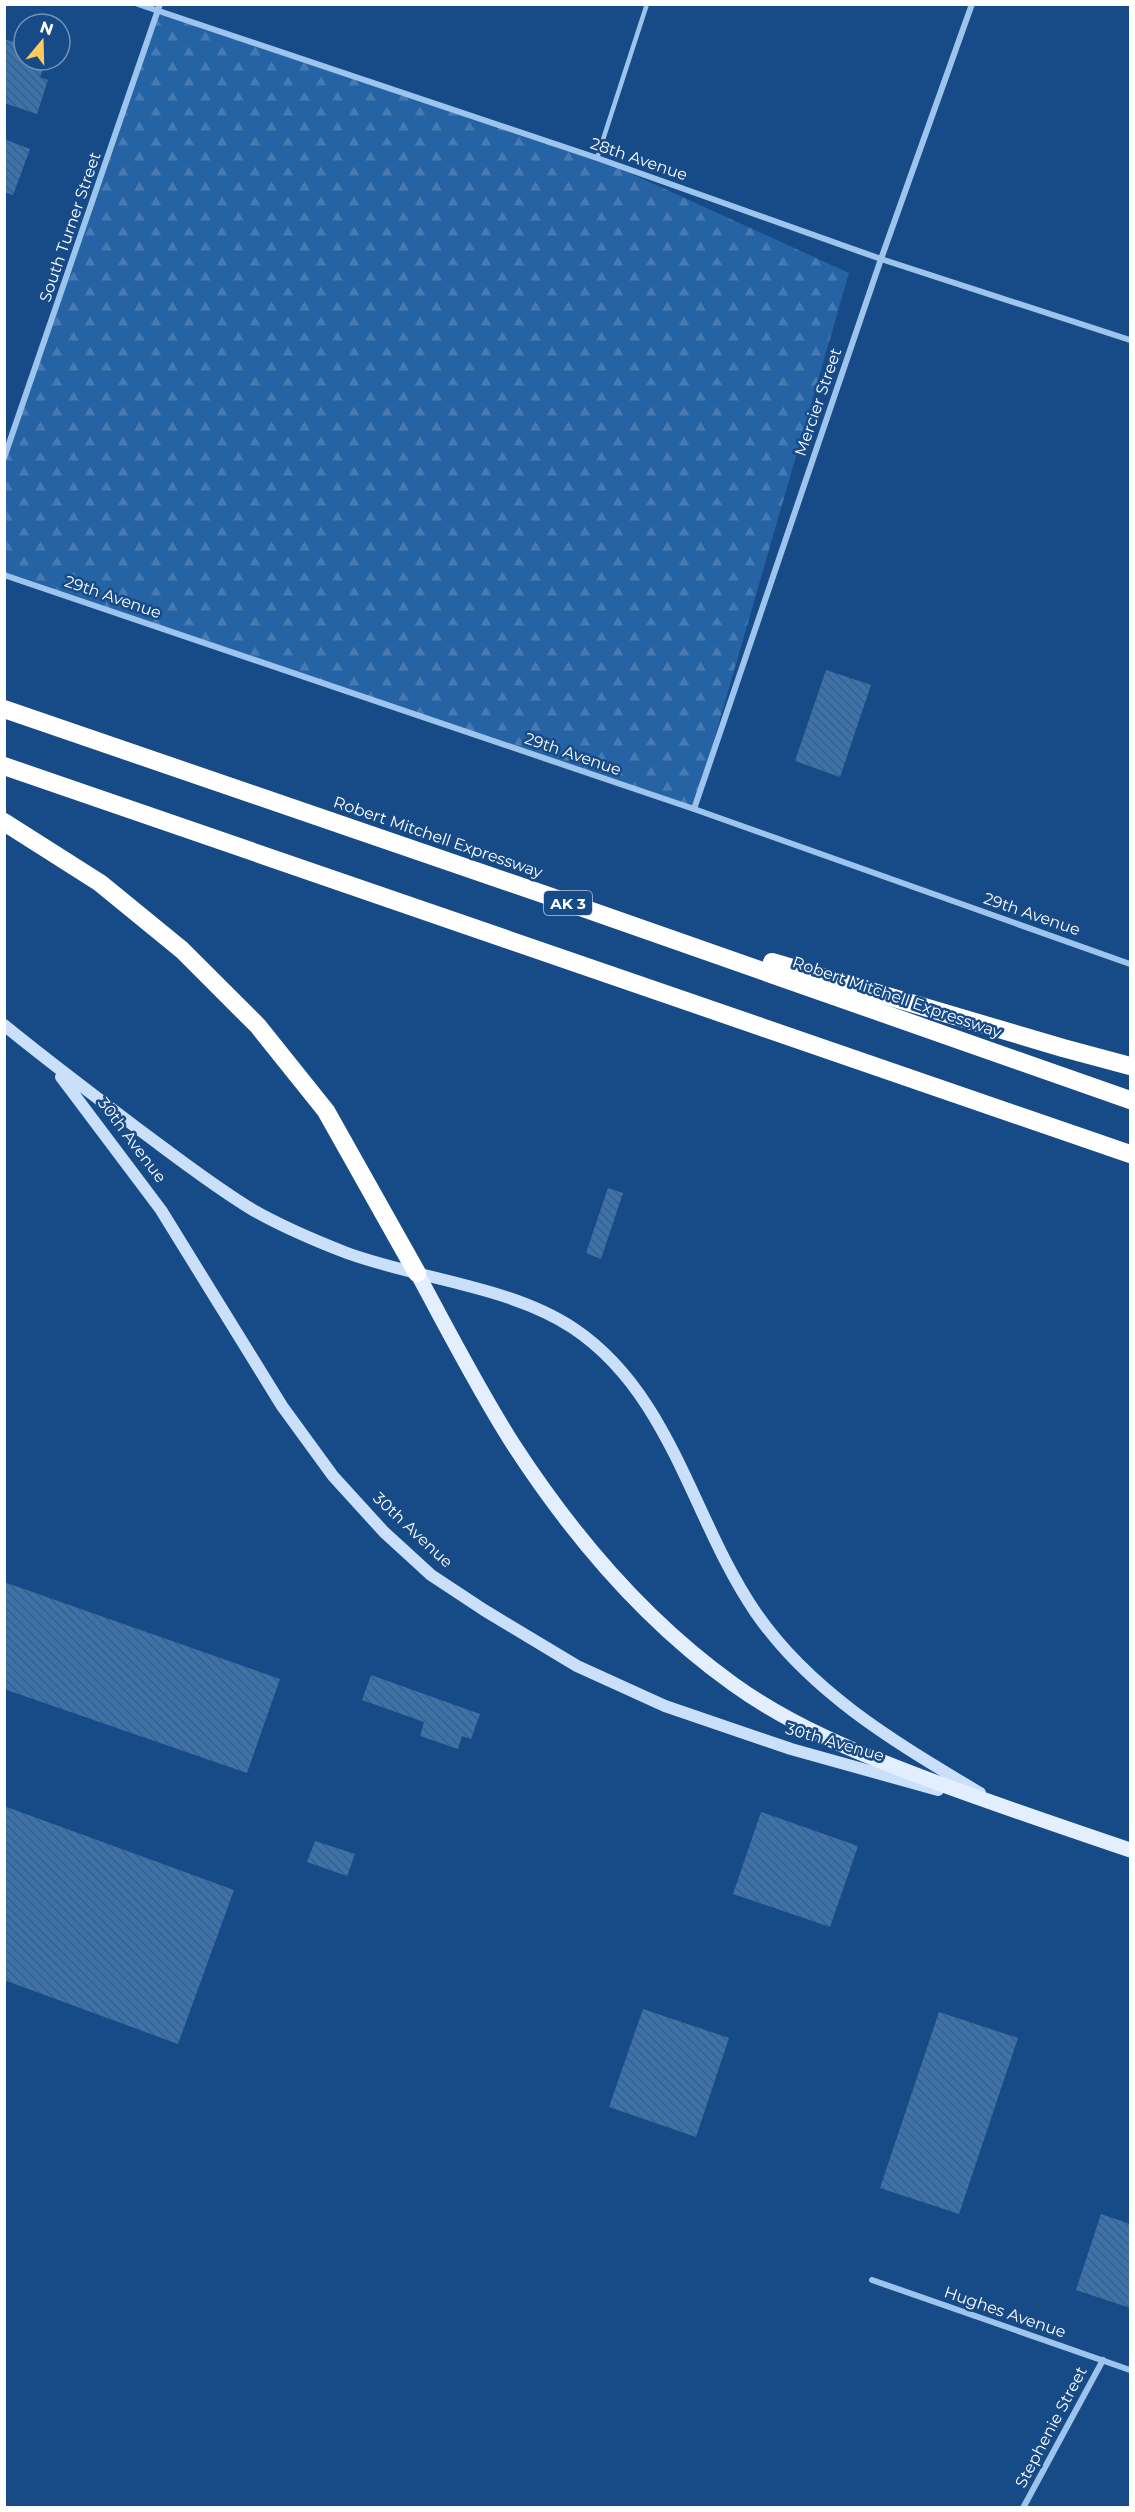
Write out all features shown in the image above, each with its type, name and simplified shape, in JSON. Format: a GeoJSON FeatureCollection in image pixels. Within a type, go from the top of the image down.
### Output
{"type":"FeatureCollection","features":[{"type":"Feature","properties":{"kind":"highway","name":"Robert Mitchell Expressway"},"geometry":{"type":"LineString","coordinates":[[4,709],[543,894],[1131,1100]]}},
{"type":"Feature","properties":{"kind":"highway"},"geometry":{"type":"LineString","coordinates":[[4,766],[1131,1154]]}},
{"type":"Feature","properties":{"kind":"highway"},"geometry":{"type":"LineString","coordinates":[[4,822],[100,883],[182,950],[258,1026],[326,1111],[417,1273]]}},
{"type":"Feature","properties":{"kind":"highway"},"geometry":{"type":"LineString","coordinates":[[543,894],[1052,1045],[1131,1066]]}},
{"type":"Feature","properties":{"kind":"main road","name":"30th Avenue"},"geometry":{"type":"LineString","coordinates":[[4,1025],[52,1064],[185,1163],[253,1210],[301,1234],[349,1253],[531,1306],[573,1328],[610,1359],[643,1398],[669,1443],[709,1529],[734,1576],[755,1611],[786,1653],[828,1692],[878,1732],[1004,1808]]}},
{"type":"Feature","properties":{"kind":"main road","name":"30th Avenue"},"geometry":{"type":"LineString","coordinates":[[52,1064],[161,1210],[282,1406],[333,1476],[384,1532],[431,1575],[577,1666],[665,1706],[791,1749],[1004,1808],[1131,1850]]}},
{"type":"Feature","properties":{"kind":"main road"},"geometry":{"type":"LineString","coordinates":[[417,1273],[513,1444],[565,1517],[621,1585],[678,1639],[734,1684],[792,1720],[865,1756],[1004,1808]]}},
{"type":"Feature","properties":{"kind":"street","name":"28th Avenue"},"geometry":{"type":"LineString","coordinates":[[138,4],[159,8],[597,158],[881,259],[1131,340]]}},
{"type":"Feature","properties":{"kind":"street","name":"Mercier Street"},"geometry":{"type":"LineString","coordinates":[[694,809],[881,259],[972,4]]}},
{"type":"Feature","properties":{"kind":"street","name":"South Turner Street"},"geometry":{"type":"LineString","coordinates":[[4,458],[159,8]]}},
{"type":"Feature","properties":{"kind":"street","name":"29th Avenue"},"geometry":{"type":"LineString","coordinates":[[4,575],[694,809],[1131,964]]}},
{"type":"Feature","properties":{"kind":"street","name":"Hughes Avenue"},"geometry":{"type":"LineString","coordinates":[[872,2280],[1131,2370]]}},
{"type":"Feature","properties":{"kind":"street","name":"Stephenie Street"},"geometry":{"type":"LineString","coordinates":[[1023,2508],[1103,2360]]}},
{"type":"Feature","properties":{"kind":"lane"},"geometry":{"type":"LineString","coordinates":[[597,158],[647,4]]}},
{"type":"Feature","properties":{"kind":"green space"},"geometry":{"type":"Polygon","coordinates":[[[158,11],[597,158],[849,273],[694,809],[5,575],[5,458],[158,11]]]}},
{"type":"Feature","properties":{"kind":"building"},"geometry":{"type":"Polygon","coordinates":[[[4,39],[12,41],[12,72],[42,72],[40,77],[48,80],[37,114],[4,103],[4,39]]]}},
{"type":"Feature","properties":{"kind":"building"},"geometry":{"type":"Polygon","coordinates":[[[4,139],[30,149],[13,195],[4,192],[4,139]]]}},
{"type":"Feature","properties":{"kind":"building"},"geometry":{"type":"Polygon","coordinates":[[[826,670],[871,685],[840,777],[795,761],[826,670]]]}},
{"type":"Feature","properties":{"kind":"building"},"geometry":{"type":"Polygon","coordinates":[[[608,1188],[623,1193],[601,1259],[586,1253],[608,1188]]]}},
{"type":"Feature","properties":{"kind":"building"},"geometry":{"type":"Polygon","coordinates":[[[4,1582],[280,1679],[247,1773],[4,1689],[4,1582]]]}},
{"type":"Feature","properties":{"kind":"building"},"geometry":{"type":"Polygon","coordinates":[[[371,1675],[480,1714],[471,1739],[462,1736],[458,1749],[420,1736],[424,1722],[362,1700],[371,1675]]]}},
{"type":"Feature","properties":{"kind":"building"},"geometry":{"type":"Polygon","coordinates":[[[4,1806],[234,1890],[178,2044],[4,1980],[4,1806]]]}},
{"type":"Feature","properties":{"kind":"building"},"geometry":{"type":"Polygon","coordinates":[[[761,1812],[858,1846],[830,1927],[733,1894],[761,1812]]]}},
{"type":"Feature","properties":{"kind":"building"},"geometry":{"type":"Polygon","coordinates":[[[315,1841],[355,1854],[347,1876],[307,1862],[315,1841]]]}},
{"type":"Feature","properties":{"kind":"building"},"geometry":{"type":"Polygon","coordinates":[[[643,2009],[729,2038],[696,2137],[609,2107],[643,2009]]]}},
{"type":"Feature","properties":{"kind":"building"},"geometry":{"type":"Polygon","coordinates":[[[939,2012],[1018,2038],[959,2214],[880,2188],[939,2012]]]}},
{"type":"Feature","properties":{"kind":"building"},"geometry":{"type":"Polygon","coordinates":[[[1101,2214],[1130,2224],[1130,2308],[1076,2290],[1101,2214]]]}}]}
